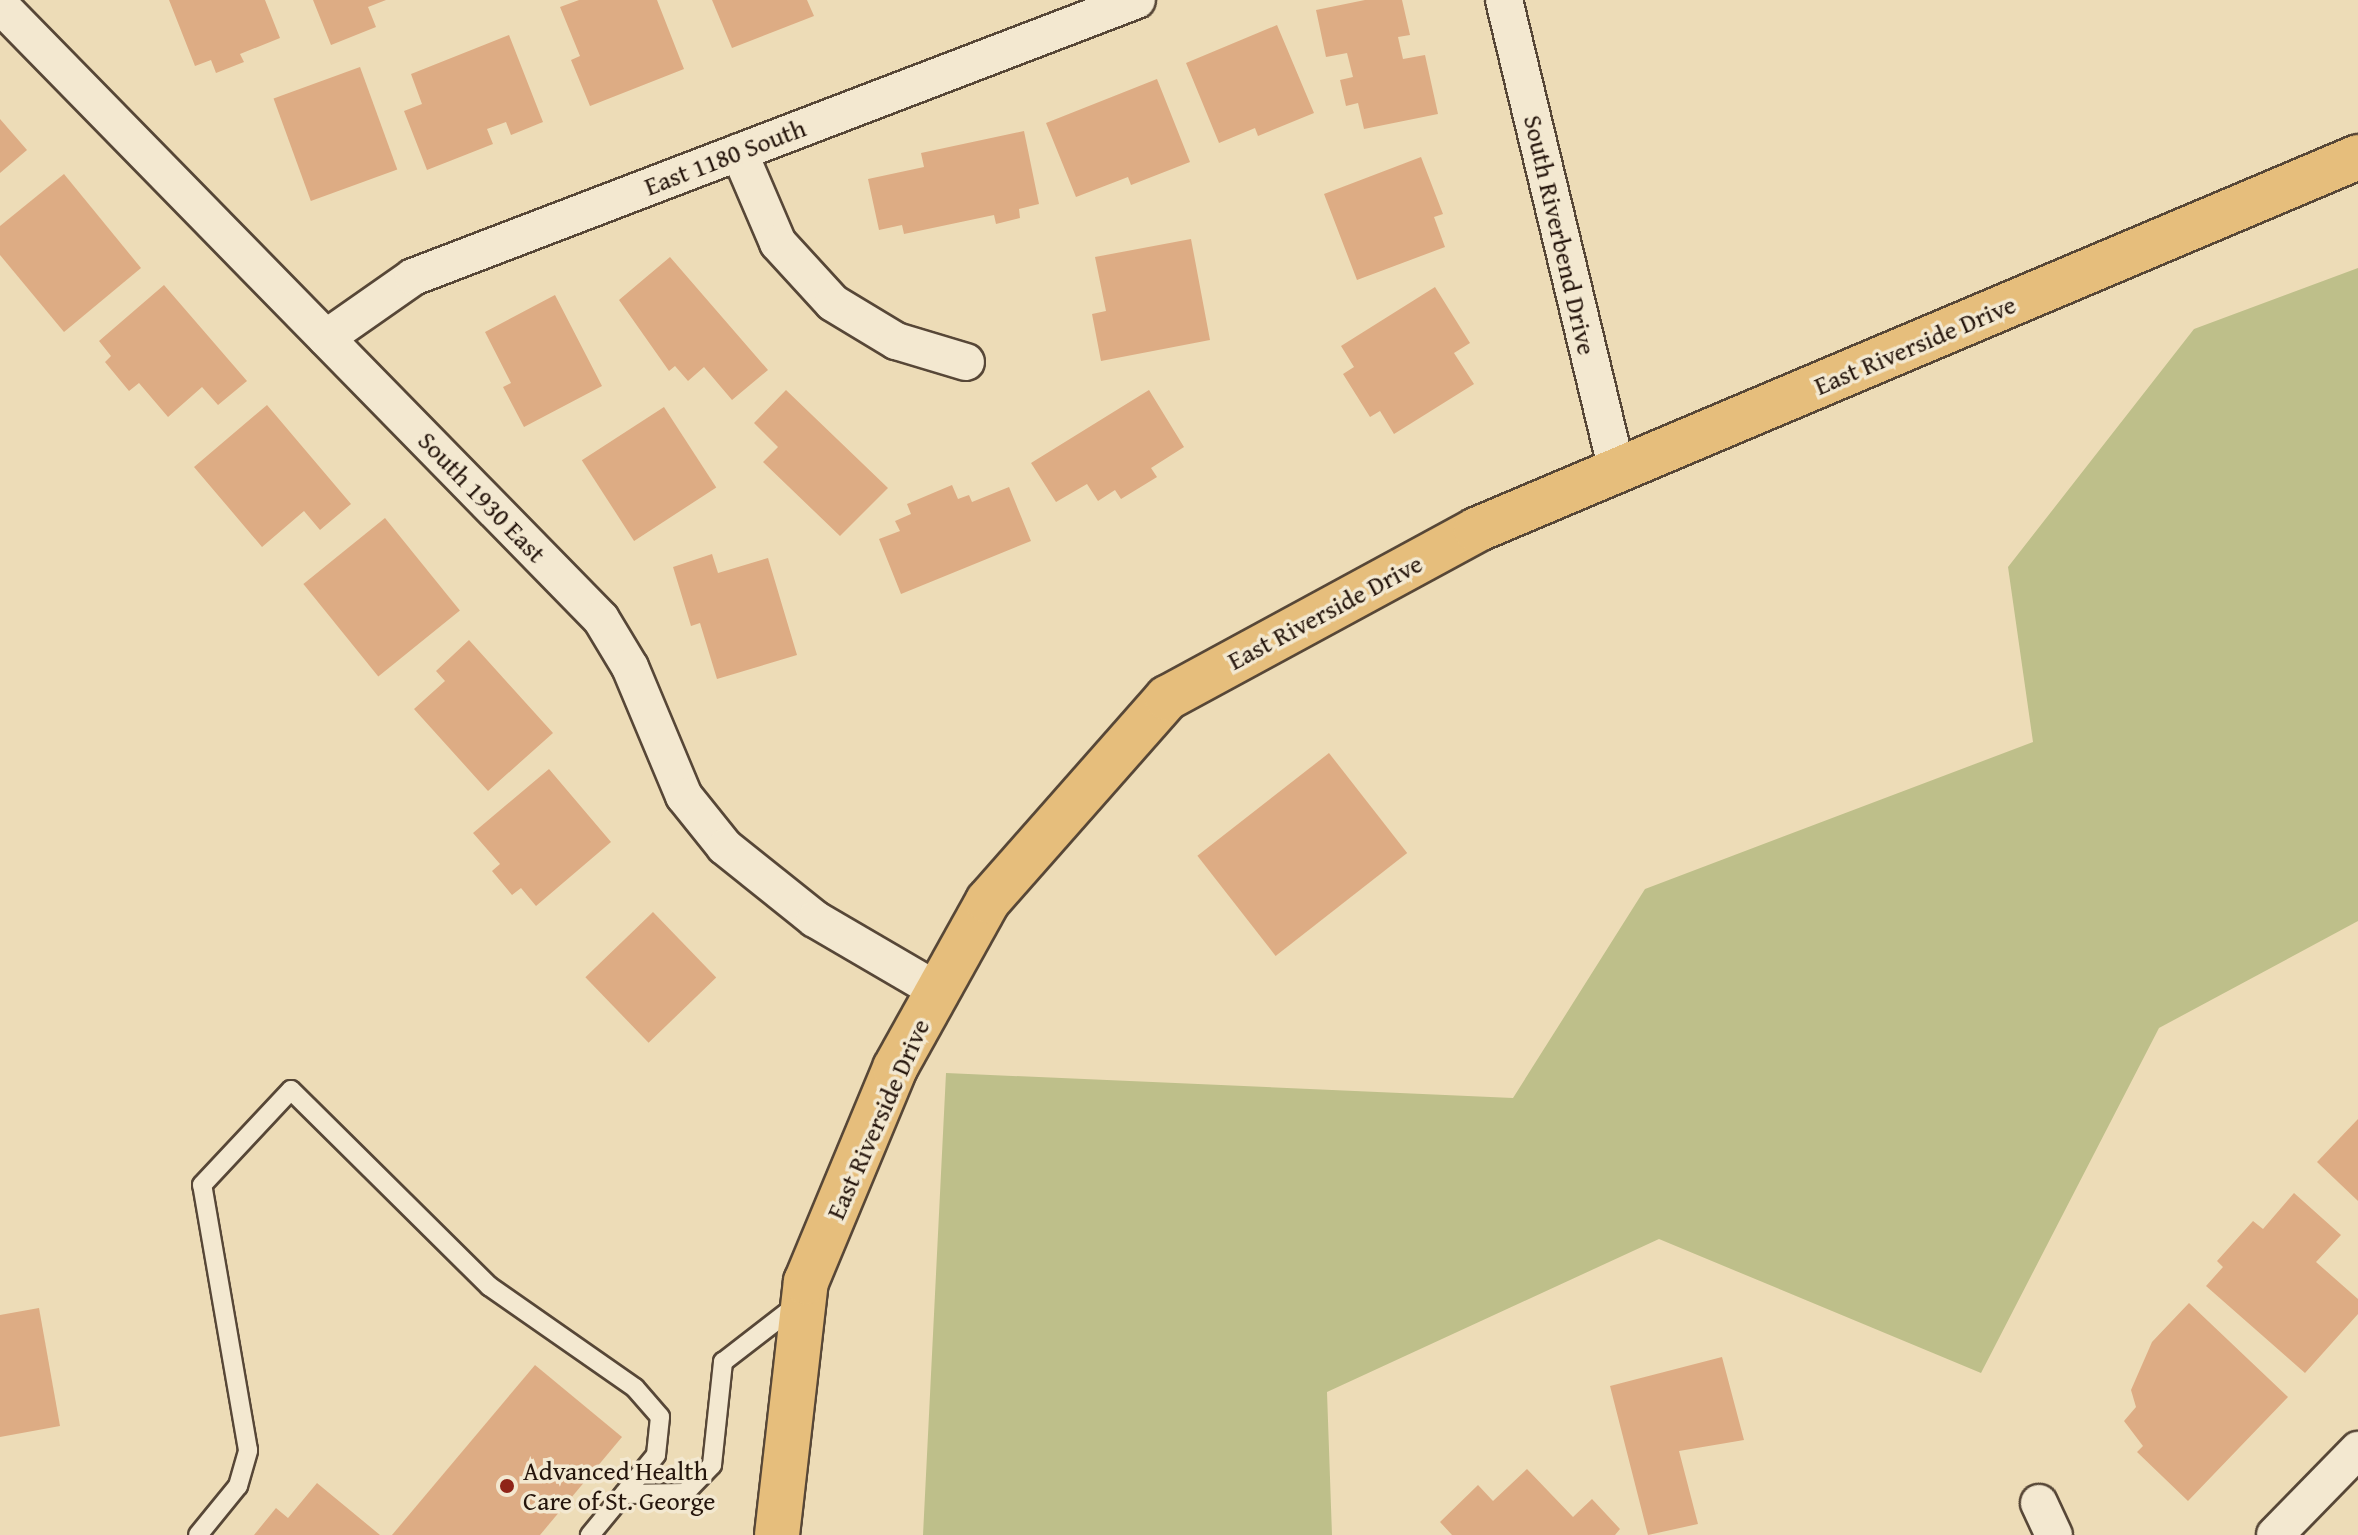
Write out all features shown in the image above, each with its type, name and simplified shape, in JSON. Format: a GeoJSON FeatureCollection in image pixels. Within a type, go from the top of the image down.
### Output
{"type":"FeatureCollection","features":[{"type":"Feature","properties":{"kind":"main road","name":"East Riverside Drive"},"geometry":{"type":"LineString","coordinates":[[777,1535],[803,1300],[895,1068],[988,901],[1167,698],[1476,530],[2358,157]]}},
{"type":"Feature","properties":{"kind":"street","name":"East 1180 South"},"geometry":{"type":"LineString","coordinates":[[326,338],[413,277],[1137,0]]}},
{"type":"Feature","properties":{"kind":"street","name":"South Riverbend Drive"},"geometry":{"type":"LineString","coordinates":[[1504,0],[1617,471]]}},
{"type":"Feature","properties":{"kind":"street","name":"South 1930 East"},"geometry":{"type":"LineString","coordinates":[[0,5],[601,619],[630,667],[684,796],[725,847],[815,919],[938,991]]}},
{"type":"Feature","properties":{"kind":"street"},"geometry":{"type":"LineString","coordinates":[[739,152],[778,243],[833,303],[896,341],[966,362]]}},
{"type":"Feature","properties":{"kind":"street"},"geometry":{"type":"LineString","coordinates":[[2275,1535],[2358,1450]]}},
{"type":"Feature","properties":{"kind":"lane"},"geometry":{"type":"LineString","coordinates":[[198,1535],[238,1486],[248,1450],[202,1185],[291,1090],[489,1286],[635,1388],[660,1417],[656,1455],[590,1535]]}},
{"type":"Feature","properties":{"kind":"lane"},"geometry":{"type":"LineString","coordinates":[[624,1494],[685,1493],[712,1465],[723,1362],[803,1300]]}},
{"type":"Feature","properties":{"kind":"green space"},"geometry":{"type":"Polygon","coordinates":[[[2358,268],[2358,921],[2159,1028],[1981,1373],[1659,1239],[1327,1392],[1332,1535],[923,1535],[946,1073],[1513,1098],[1645,889],[2033,742],[2008,567],[2194,329],[2358,268]]]}},
{"type":"Feature","properties":{"kind":"building"},"geometry":{"type":"Polygon","coordinates":[[[169,0],[265,0],[280,38],[240,54],[244,62],[216,73],[211,60],[195,66],[169,0]]]}},
{"type":"Feature","properties":{"kind":"building"},"geometry":{"type":"Polygon","coordinates":[[[313,0],[386,0],[368,7],[376,27],[331,45],[313,0]]]}},
{"type":"Feature","properties":{"kind":"building"},"geometry":{"type":"Polygon","coordinates":[[[579,0],[657,0],[684,69],[590,106],[571,60],[580,56],[560,7],[579,0]]]}},
{"type":"Feature","properties":{"kind":"building"},"geometry":{"type":"Polygon","coordinates":[[[712,0],[807,0],[814,16],[732,48],[712,0]]]}},
{"type":"Feature","properties":{"kind":"building"},"geometry":{"type":"Polygon","coordinates":[[[1365,0],[1402,0],[1410,35],[1398,37],[1403,59],[1425,55],[1438,114],[1364,129],[1358,103],[1346,106],[1340,80],[1353,77],[1347,53],[1326,57],[1316,10],[1365,0]]]}},
{"type":"Feature","properties":{"kind":"building"},"geometry":{"type":"Polygon","coordinates":[[[1277,25],[1314,113],[1258,136],[1255,128],[1219,143],[1186,63],[1277,25]]]}},
{"type":"Feature","properties":{"kind":"building"},"geometry":{"type":"Polygon","coordinates":[[[509,35],[543,122],[511,135],[506,122],[487,129],[493,144],[427,170],[404,111],[422,104],[411,74],[509,35]]]}},
{"type":"Feature","properties":{"kind":"building"},"geometry":{"type":"Polygon","coordinates":[[[360,67],[397,169],[311,201],[274,98],[360,67]]]}},
{"type":"Feature","properties":{"kind":"building"},"geometry":{"type":"Polygon","coordinates":[[[1157,79],[1190,162],[1131,185],[1128,177],[1076,197],[1046,123],[1157,79]]]}},
{"type":"Feature","properties":{"kind":"building"},"geometry":{"type":"Polygon","coordinates":[[[0,119],[27,150],[0,173],[0,119]]]}},
{"type":"Feature","properties":{"kind":"building"},"geometry":{"type":"Polygon","coordinates":[[[1024,131],[1039,204],[1019,209],[1020,218],[996,224],[994,215],[904,234],[902,225],[879,230],[868,179],[924,167],[921,153],[1024,131]]]}},
{"type":"Feature","properties":{"kind":"building"},"geometry":{"type":"Polygon","coordinates":[[[1421,157],[1443,214],[1434,217],[1445,247],[1357,280],[1324,194],[1421,157]]]}},
{"type":"Feature","properties":{"kind":"building"},"geometry":{"type":"Polygon","coordinates":[[[64,174],[141,268],[64,332],[0,255],[0,226],[64,174]]]}},
{"type":"Feature","properties":{"kind":"building"},"geometry":{"type":"Polygon","coordinates":[[[1191,239],[1210,340],[1101,361],[1092,314],[1106,311],[1095,257],[1191,239]]]}},
{"type":"Feature","properties":{"kind":"building"},"geometry":{"type":"Polygon","coordinates":[[[670,257],[768,370],[732,400],[704,367],[688,381],[675,366],[669,371],[619,300],[670,257]]]}},
{"type":"Feature","properties":{"kind":"building"},"geometry":{"type":"Polygon","coordinates":[[[164,285],[247,381],[218,405],[202,387],[168,417],[139,383],[129,391],[105,362],[111,356],[99,341],[164,285]]]}},
{"type":"Feature","properties":{"kind":"building"},"geometry":{"type":"Polygon","coordinates":[[[1435,287],[1470,343],[1454,353],[1474,384],[1394,434],[1380,411],[1370,417],[1343,374],[1354,367],[1341,346],[1435,287]]]}},
{"type":"Feature","properties":{"kind":"building"},"geometry":{"type":"Polygon","coordinates":[[[555,295],[602,386],[524,427],[503,387],[511,383],[485,332],[555,295]]]}},
{"type":"Feature","properties":{"kind":"building"},"geometry":{"type":"Polygon","coordinates":[[[786,390],[888,488],[840,536],[763,462],[778,447],[754,423],[786,390]]]}},
{"type":"Feature","properties":{"kind":"building"},"geometry":{"type":"Polygon","coordinates":[[[1149,390],[1184,447],[1151,468],[1157,477],[1121,499],[1115,490],[1098,501],[1087,484],[1056,502],[1031,463],[1149,390]]]}},
{"type":"Feature","properties":{"kind":"building"},"geometry":{"type":"Polygon","coordinates":[[[267,405],[351,504],[320,530],[304,511],[262,547],[194,467],[267,405]]]}},
{"type":"Feature","properties":{"kind":"building"},"geometry":{"type":"Polygon","coordinates":[[[664,407],[716,488],[634,541],[582,460],[664,407]]]}},
{"type":"Feature","properties":{"kind":"building"},"geometry":{"type":"Polygon","coordinates":[[[952,485],[958,499],[969,495],[972,502],[1009,487],[1031,541],[901,594],[879,539],[900,531],[895,521],[911,514],[907,504],[952,485]]]}},
{"type":"Feature","properties":{"kind":"building"},"geometry":{"type":"Polygon","coordinates":[[[385,518],[460,610],[378,677],[303,584],[385,518]]]}},
{"type":"Feature","properties":{"kind":"building"},"geometry":{"type":"Polygon","coordinates":[[[712,554],[718,573],[768,558],[797,655],[717,679],[700,623],[691,626],[673,567],[712,554]]]}},
{"type":"Feature","properties":{"kind":"building"},"geometry":{"type":"Polygon","coordinates":[[[469,640],[553,733],[488,791],[414,709],[445,681],[436,671],[469,640]]]}},
{"type":"Feature","properties":{"kind":"building"},"geometry":{"type":"Polygon","coordinates":[[[1329,753],[1407,853],[1276,956],[1197,856],[1329,753]]]}},
{"type":"Feature","properties":{"kind":"building"},"geometry":{"type":"Polygon","coordinates":[[[549,769],[611,842],[536,906],[521,888],[512,895],[492,871],[500,864],[473,833],[549,769]]]}},
{"type":"Feature","properties":{"kind":"building"},"geometry":{"type":"Polygon","coordinates":[[[653,912],[716,977],[649,1043],[585,977],[653,912]]]}},
{"type":"Feature","properties":{"kind":"building"},"geometry":{"type":"Polygon","coordinates":[[[2358,1119],[2358,1201],[2317,1162],[2358,1119]]]}},
{"type":"Feature","properties":{"kind":"building"},"geometry":{"type":"Polygon","coordinates":[[[2294,1193],[2341,1235],[2316,1262],[2358,1299],[2358,1314],[2305,1373],[2206,1286],[2223,1267],[2217,1261],[2253,1221],[2263,1229],[2294,1193]]]}},
{"type":"Feature","properties":{"kind":"building"},"geometry":{"type":"Polygon","coordinates":[[[2189,1303],[2288,1397],[2188,1501],[2137,1452],[2143,1446],[2124,1421],[2136,1407],[2131,1390],[2152,1342],[2189,1303]]]}},
{"type":"Feature","properties":{"kind":"building"},"geometry":{"type":"Polygon","coordinates":[[[39,1308],[60,1426],[0,1437],[0,1315],[39,1308]]]}},
{"type":"Feature","properties":{"kind":"building"},"geometry":{"type":"Polygon","coordinates":[[[1722,1357],[1744,1440],[1679,1451],[1698,1524],[1648,1535],[1610,1386],[1722,1357]]]}},
{"type":"Feature","properties":{"kind":"building","name":"Advanced Health Care of St. George"},"geometry":{"type":"Polygon","coordinates":[[[535,1365],[622,1437],[540,1535],[392,1535],[535,1365]]]}},
{"type":"Feature","properties":{"kind":"building"},"geometry":{"type":"Polygon","coordinates":[[[1527,1469],[1573,1517],[1592,1499],[1620,1529],[1615,1535],[1452,1535],[1440,1522],[1478,1485],[1493,1501],[1527,1469]]]}},
{"type":"Feature","properties":{"kind":"building"},"geometry":{"type":"Polygon","coordinates":[[[317,1483],[380,1535],[254,1535],[276,1508],[288,1518],[317,1483]]]}},
{"type":"Feature","properties":{"kind":"place","name":"Advanced Health Care of St. George"},"geometry":{"type":"Point","coordinates":[507,1486]}}]}
